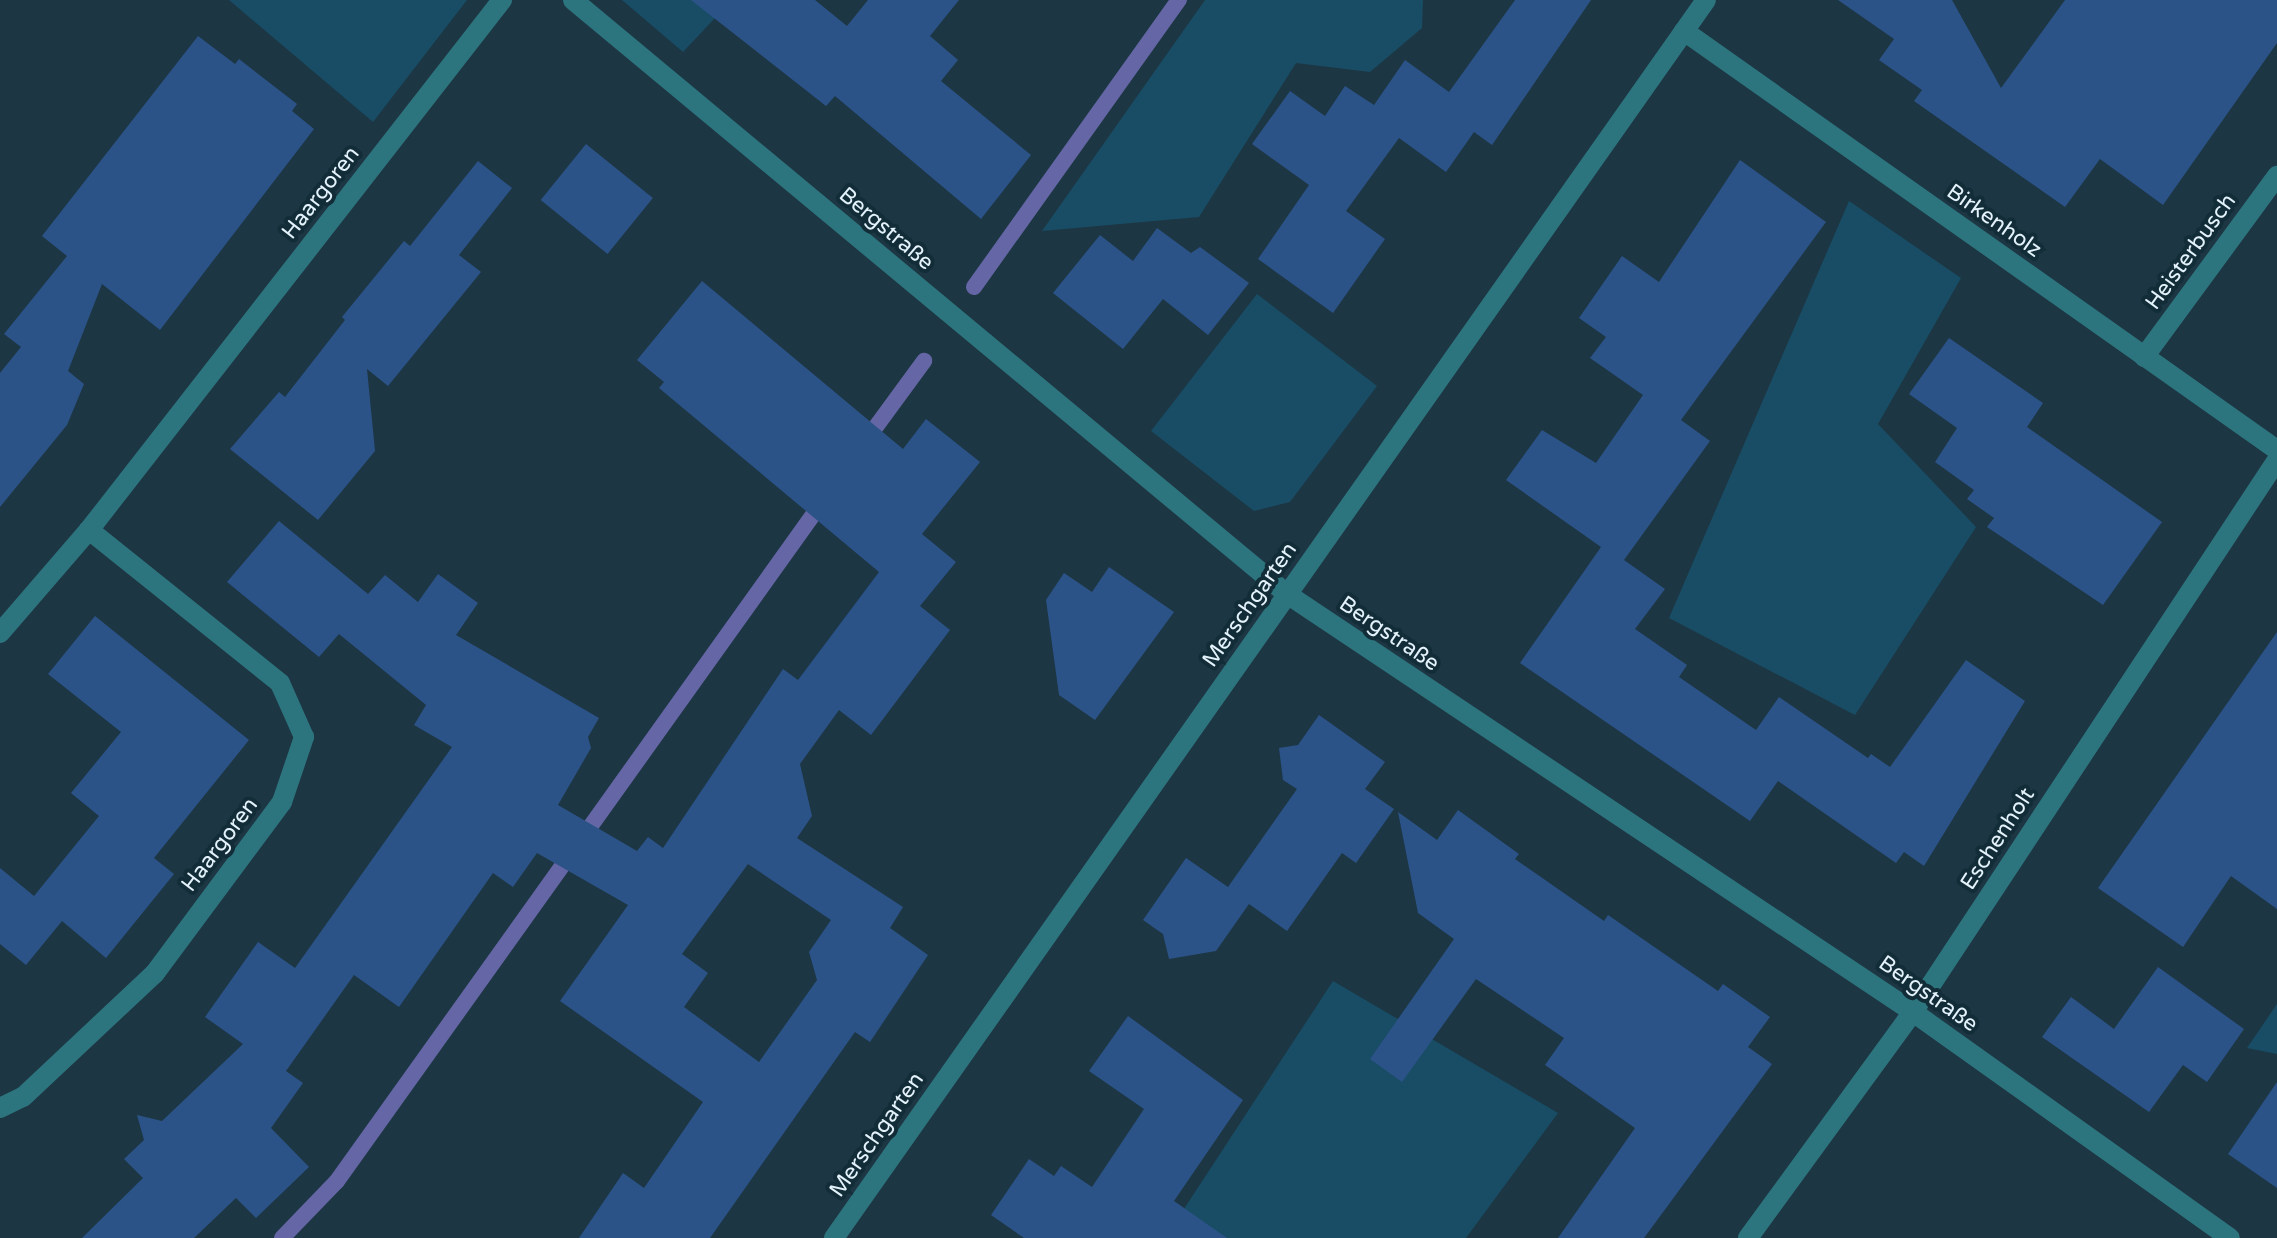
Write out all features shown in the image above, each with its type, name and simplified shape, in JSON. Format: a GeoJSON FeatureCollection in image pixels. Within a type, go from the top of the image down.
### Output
{"type":"FeatureCollection","features":[{"type":"Feature","properties":{"kind":"street","name":"Haargoren"},"geometry":{"type":"LineString","coordinates":[[0,633],[89,530],[502,0]]}},
{"type":"Feature","properties":{"kind":"street","name":"Bergstraße"},"geometry":{"type":"LineString","coordinates":[[573,0],[1287,594],[1913,1012],[2230,1238]]}},
{"type":"Feature","properties":{"kind":"street","name":"Merschgarten"},"geometry":{"type":"LineString","coordinates":[[834,1238],[1706,0]]}},
{"type":"Feature","properties":{"kind":"street","name":"Birkenholz"},"geometry":{"type":"LineString","coordinates":[[1684,31],[2277,450]]}},
{"type":"Feature","properties":{"kind":"street","name":"Heisterbusch"},"geometry":{"type":"LineString","coordinates":[[2144,357],[2277,176]]}},
{"type":"Feature","properties":{"kind":"street","name":"Eschenholt"},"geometry":{"type":"LineString","coordinates":[[1748,1238],[1913,1012],[2277,460]]}},
{"type":"Feature","properties":{"kind":"street","name":"Haargoren"},"geometry":{"type":"LineString","coordinates":[[0,1108],[23,1097],[155,973],[282,802],[304,737],[280,683],[89,530]]}},
{"type":"Feature","properties":{"kind":"shaded area"},"geometry":{"type":"Polygon","coordinates":[[[229,0],[467,0],[373,122],[229,0]]]}},
{"type":"Feature","properties":{"kind":"shaded area"},"geometry":{"type":"Polygon","coordinates":[[[622,0],[732,0],[683,52],[622,0]]]}},
{"type":"Feature","properties":{"kind":"shaded area"},"geometry":{"type":"Polygon","coordinates":[[[1205,0],[1423,0],[1422,28],[1370,72],[1296,63],[1199,217],[1042,231],[1205,0]]]}},
{"type":"Feature","properties":{"kind":"shaded area"},"geometry":{"type":"Polygon","coordinates":[[[1849,201],[1961,278],[1878,424],[1976,527],[1855,715],[1669,618],[1849,201]]]}},
{"type":"Feature","properties":{"kind":"shaded area"},"geometry":{"type":"Polygon","coordinates":[[[1257,294],[1377,386],[1290,502],[1254,511],[1151,431],[1257,294]]]}},
{"type":"Feature","properties":{"kind":"shaded area"},"geometry":{"type":"Polygon","coordinates":[[[1333,981],[1558,1113],[1466,1238],[1165,1238],[1333,981]]]}},
{"type":"Feature","properties":{"kind":"shaded area"},"geometry":{"type":"Polygon","coordinates":[[[2277,1004],[2277,1054],[2247,1048],[2277,1004]]]}},
{"type":"Feature","properties":{"kind":"building"},"geometry":{"type":"Polygon","coordinates":[[[691,0],[815,0],[847,26],[868,0],[959,0],[930,36],[958,60],[941,81],[1031,155],[981,219],[835,96],[826,106],[691,0]]]}},
{"type":"Feature","properties":{"kind":"building"},"geometry":{"type":"Polygon","coordinates":[[[1515,0],[1591,0],[1492,145],[1474,132],[1446,172],[1399,138],[1346,211],[1385,239],[1333,313],[1258,259],[1309,185],[1252,144],[1290,91],[1325,116],[1345,86],[1374,105],[1405,60],[1449,92],[1515,0]]]}},
{"type":"Feature","properties":{"kind":"building"},"geometry":{"type":"Polygon","coordinates":[[[1838,0],[1952,0],[2001,88],[2065,0],[2277,0],[2277,43],[2163,205],[2100,159],[2065,207],[1914,101],[1922,90],[1879,60],[1894,39],[1838,0]]]}},
{"type":"Feature","properties":{"kind":"building"},"geometry":{"type":"Polygon","coordinates":[[[198,36],[235,64],[239,59],[297,104],[292,111],[314,129],[160,330],[102,284],[68,371],[84,384],[67,425],[0,507],[0,373],[21,347],[4,334],[67,256],[42,236],[198,36]]]}},
{"type":"Feature","properties":{"kind":"building"},"geometry":{"type":"Polygon","coordinates":[[[586,144],[653,198],[608,254],[541,200],[586,144]]]}},
{"type":"Feature","properties":{"kind":"building"},"geometry":{"type":"Polygon","coordinates":[[[1740,160],[1826,222],[1681,420],[1710,441],[1624,560],[1665,589],[1635,629],[1687,665],[1679,677],[1756,730],[1779,697],[1868,758],[1871,754],[1890,767],[1966,660],[2025,701],[1924,866],[1904,852],[1896,863],[1778,781],[1750,821],[1520,663],[1601,547],[1506,480],[1542,430],[1596,463],[1643,395],[1590,358],[1606,337],[1579,318],[1622,256],[1659,282],[1740,160]]]}},
{"type":"Feature","properties":{"kind":"building"},"geometry":{"type":"Polygon","coordinates":[[[478,161],[512,188],[459,255],[481,272],[388,386],[367,369],[375,451],[318,520],[230,449],[279,392],[285,397],[345,320],[342,317],[404,241],[410,246],[478,161]]]}},
{"type":"Feature","properties":{"kind":"building"},"geometry":{"type":"Polygon","coordinates":[[[1157,228],[1191,253],[1200,247],[1249,283],[1208,335],[1163,299],[1123,349],[1053,293],[1100,235],[1133,261],[1157,228]]]}},
{"type":"Feature","properties":{"kind":"building"},"geometry":{"type":"Polygon","coordinates":[[[702,281],[903,449],[926,419],[980,462],[922,534],[956,562],[920,606],[950,630],[871,735],[839,710],[800,764],[812,816],[797,838],[903,907],[890,928],[928,955],[870,1042],[855,1032],[710,1238],[579,1238],[623,1173],[644,1188],[703,1102],[560,1001],[628,905],[537,853],[513,887],[493,873],[399,1007],[354,975],[286,1071],[303,1083],[271,1128],[309,1167],[256,1218],[236,1198],[194,1238],[82,1238],[143,1178],[124,1159],[144,1140],[137,1115],[162,1121],[243,1044],[205,1017],[258,942],[295,968],[452,747],[414,725],[426,705],[339,634],[319,657],[227,582],[279,521],[368,594],[385,575],[418,602],[438,574],[478,603],[456,635],[599,718],[588,737],[591,748],[558,805],[637,851],[648,837],[663,848],[783,669],[798,680],[879,572],[659,388],[664,382],[637,360],[702,281]],[[748,864],[682,954],[708,973],[684,1007],[759,1062],[817,980],[809,952],[831,920],[748,864]]]}},
{"type":"Feature","properties":{"kind":"building"},"geometry":{"type":"Polygon","coordinates":[[[1949,338],[2043,403],[2027,427],[2162,522],[2103,605],[1987,527],[1994,518],[1967,499],[1974,490],[1935,462],[1957,428],[1909,394],[1949,338]]]}},
{"type":"Feature","properties":{"kind":"building"},"geometry":{"type":"Polygon","coordinates":[[[1109,567],[1174,612],[1095,720],[1059,695],[1046,600],[1064,573],[1092,592],[1109,567]]]}},
{"type":"Feature","properties":{"kind":"building"},"geometry":{"type":"Polygon","coordinates":[[[95,616],[249,740],[154,858],[174,874],[106,958],[62,921],[26,965],[0,944],[0,868],[34,896],[99,816],[71,793],[121,732],[48,674],[95,616]]]}},
{"type":"Feature","properties":{"kind":"building"},"geometry":{"type":"Polygon","coordinates":[[[2277,632],[2277,909],[2231,876],[2183,947],[2098,888],[2277,632]]]}},
{"type":"Feature","properties":{"kind":"building"},"geometry":{"type":"Polygon","coordinates":[[[1319,715],[1385,762],[1365,789],[1394,809],[1356,863],[1342,853],[1287,931],[1249,904],[1216,951],[1169,959],[1163,934],[1143,920],[1186,858],[1228,887],[1297,789],[1283,780],[1279,748],[1298,745],[1319,715]]]}},
{"type":"Feature","properties":{"kind":"building"},"geometry":{"type":"Polygon","coordinates":[[[1458,810],[1519,854],[1515,859],[1604,921],[1608,915],[1718,991],[1723,984],[1770,1017],[1748,1047],[1772,1064],[1644,1238],[1558,1238],[1635,1128],[1545,1065],[1564,1038],[1476,979],[1402,1082],[1370,1059],[1454,939],[1418,913],[1398,812],[1437,840],[1458,810]]]}},
{"type":"Feature","properties":{"kind":"building"},"geometry":{"type":"Polygon","coordinates":[[[2158,967],[2244,1029],[2207,1082],[2183,1065],[2149,1112],[2042,1037],[2071,997],[2114,1029],[2158,967]]]}},
{"type":"Feature","properties":{"kind":"building"},"geometry":{"type":"Polygon","coordinates":[[[1128,1016],[1243,1100],[1174,1201],[1227,1238],[1024,1238],[991,1215],[1029,1159],[1054,1176],[1061,1166],[1092,1187],[1144,1109],[1089,1071],[1128,1016]]]}},
{"type":"Feature","properties":{"kind":"building"},"geometry":{"type":"Polygon","coordinates":[[[2277,1082],[2277,1188],[2228,1154],[2277,1082]]]}},
{"type":"Feature","properties":{"kind":"waterway"},"geometry":{"type":"LineString","coordinates":[[974,287],[1179,0]]}},
{"type":"Feature","properties":{"kind":"waterway"},"geometry":{"type":"LineString","coordinates":[[864,443],[924,361]]}},
{"type":"Feature","properties":{"kind":"waterway"},"geometry":{"type":"LineString","coordinates":[[282,1238],[337,1181],[825,498]]}}]}
